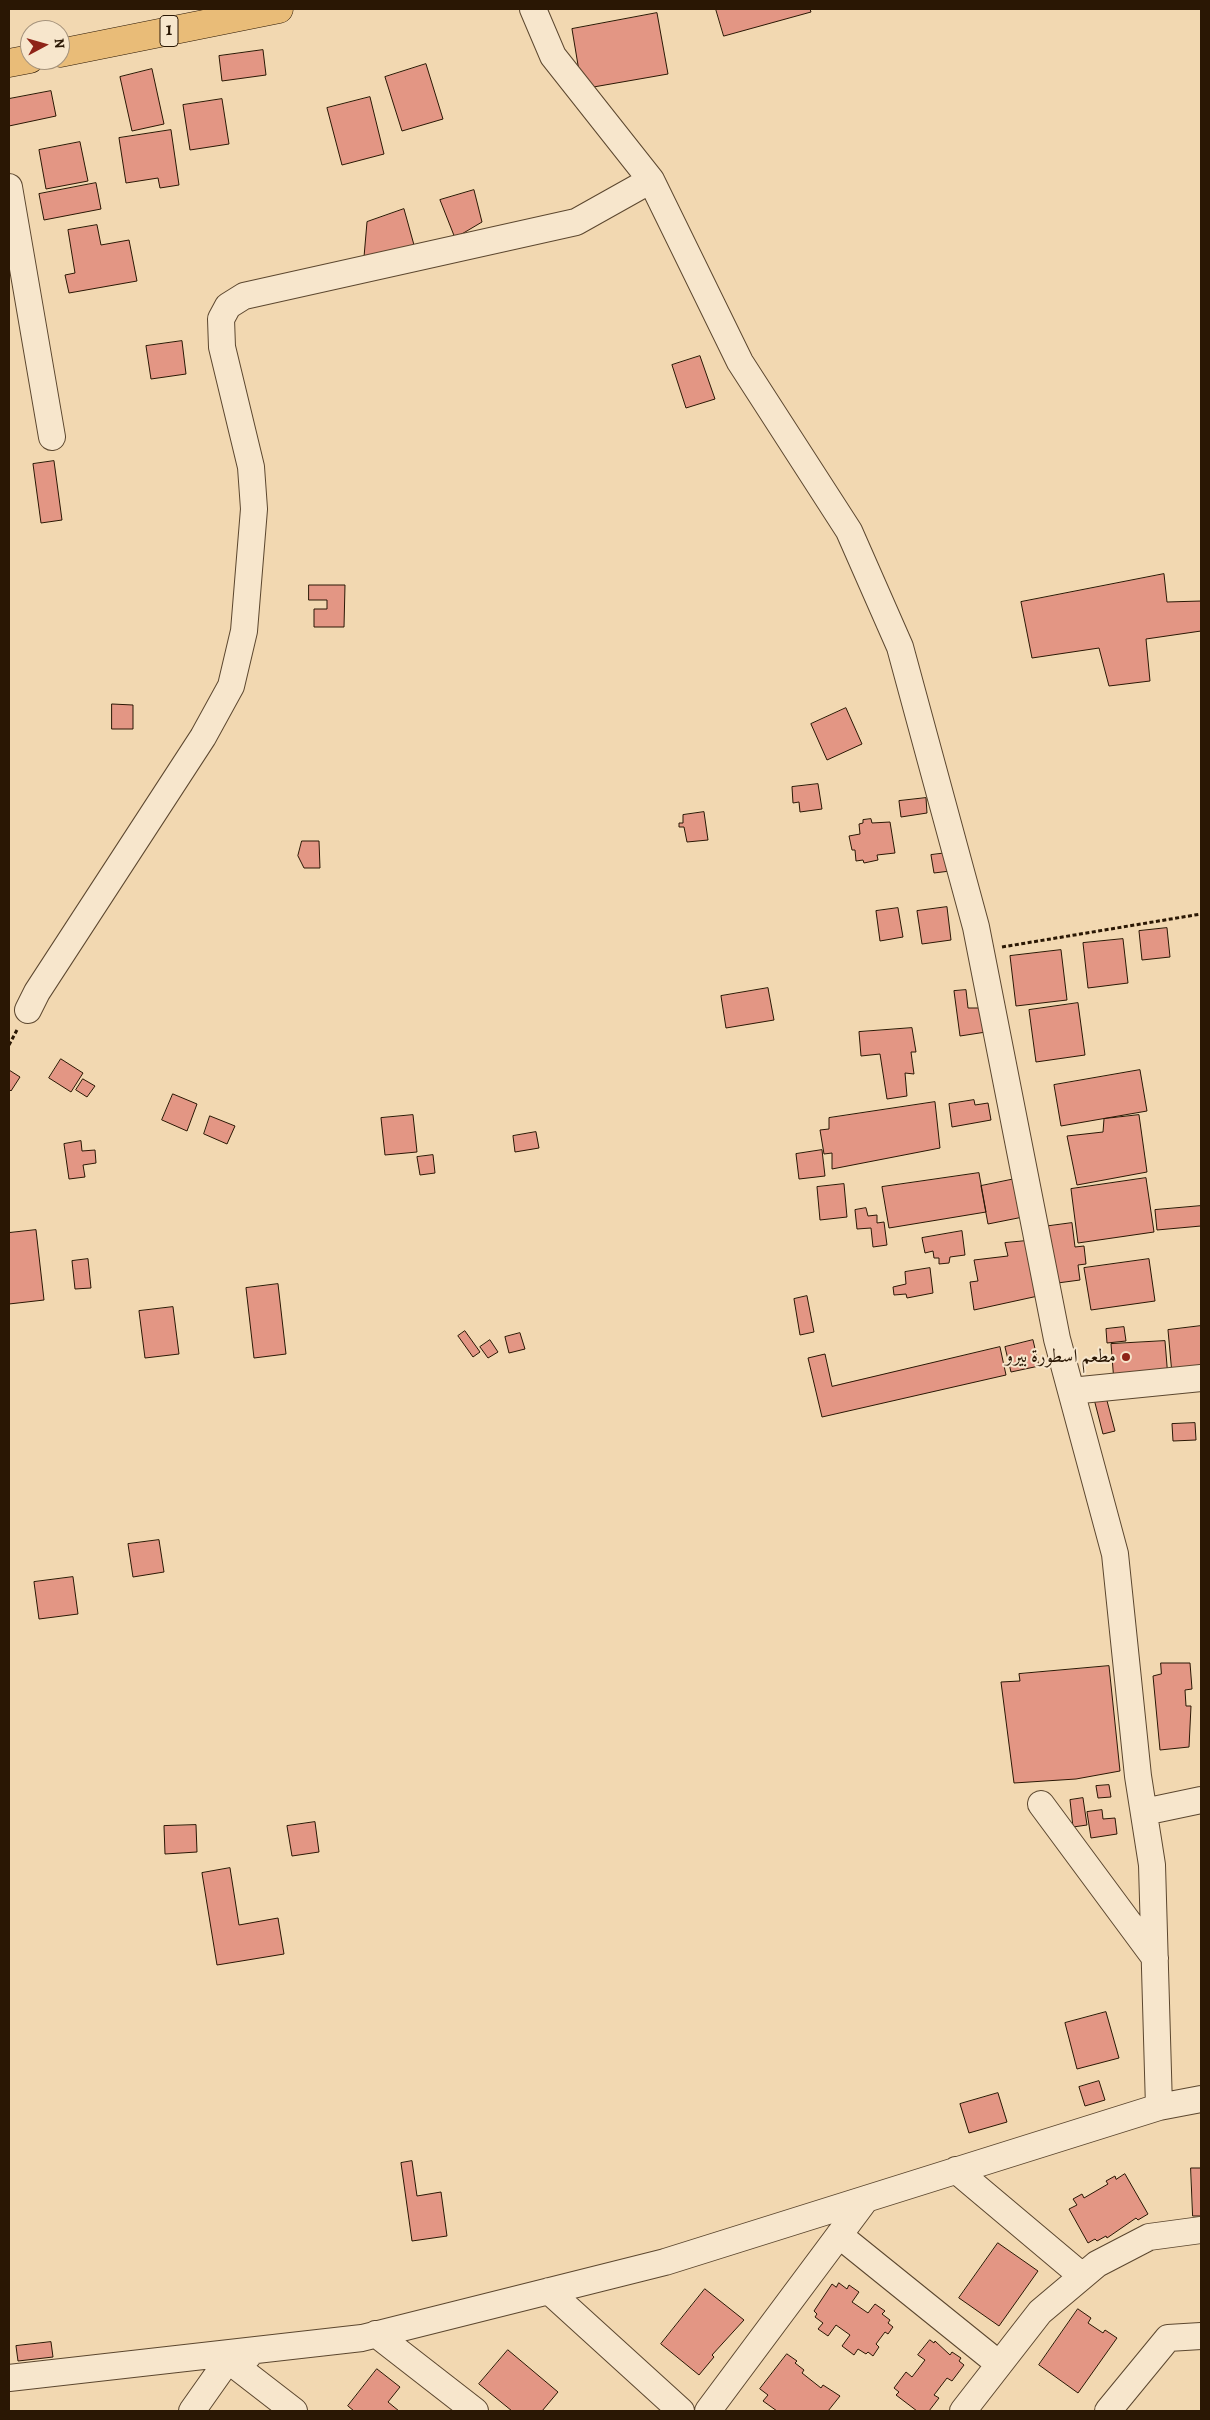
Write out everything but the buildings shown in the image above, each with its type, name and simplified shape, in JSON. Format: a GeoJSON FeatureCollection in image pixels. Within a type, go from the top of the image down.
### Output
{"type":"FeatureCollection","features":[{"type":"Feature","properties":{"kind":"main road","name":"1"},"geometry":{"type":"LineString","coordinates":[[70,51],[279,9]]}},
{"type":"Feature","properties":{"kind":"street"},"geometry":{"type":"LineString","coordinates":[[533,9],[553,56],[651,180],[740,362],[849,531],[900,647],[981,950],[1057,1339],[1116,1554],[1138,1776],[1152,1865],[1159,2107]]}},
{"type":"Feature","properties":{"kind":"street"},"geometry":{"type":"LineString","coordinates":[[28,1010],[37,992],[203,737],[231,686],[244,631],[254,509],[251,467],[222,347],[221,319],[228,306],[244,296],[576,222],[651,180]]}},
{"type":"Feature","properties":{"kind":"street"},"geometry":{"type":"LineString","coordinates":[[9,187],[52,436]]}},
{"type":"Feature","properties":{"kind":"street"},"geometry":{"type":"LineString","coordinates":[[1071,1391],[1201,1378]]}},
{"type":"Feature","properties":{"kind":"street"},"geometry":{"type":"LineString","coordinates":[[1144,1812],[1201,1800]]}},
{"type":"Feature","properties":{"kind":"street"},"geometry":{"type":"LineString","coordinates":[[1041,1804],[1155,1958]]}},
{"type":"Feature","properties":{"kind":"street"},"geometry":{"type":"LineString","coordinates":[[192,2411],[228,2360],[369,2336],[665,2262],[1159,2107],[1201,2099]]}},
{"type":"Feature","properties":{"kind":"street"},"geometry":{"type":"LineString","coordinates":[[956,2170],[1082,2276]]}},
{"type":"Feature","properties":{"kind":"street"},"geometry":{"type":"LineString","coordinates":[[708,2411],[866,2199]]}},
{"type":"Feature","properties":{"kind":"street"},"geometry":{"type":"LineString","coordinates":[[963,2411],[1040,2312],[1097,2264],[1149,2237],[1201,2230]]}},
{"type":"Feature","properties":{"kind":"street"},"geometry":{"type":"LineString","coordinates":[[839,2235],[999,2364]]}},
{"type":"Feature","properties":{"kind":"street"},"geometry":{"type":"LineString","coordinates":[[549,2291],[681,2411]]}},
{"type":"Feature","properties":{"kind":"street"},"geometry":{"type":"LineString","coordinates":[[9,2378],[369,2336],[475,2411]]}},
{"type":"Feature","properties":{"kind":"street"},"geometry":{"type":"LineString","coordinates":[[1108,2411],[1168,2338],[1201,2336]]}},
{"type":"Feature","properties":{"kind":"street"},"geometry":{"type":"LineString","coordinates":[[228,2360],[294,2411]]}},
{"type":"Feature","properties":{"kind":"path"},"geometry":{"type":"LineString","coordinates":[[981,950],[1201,914]]}},
{"type":"Feature","properties":{"kind":"place","name":"مطعم اسطورة بيرو"},"geometry":{"type":"Point","coordinates":[1126,1357]}}]}
